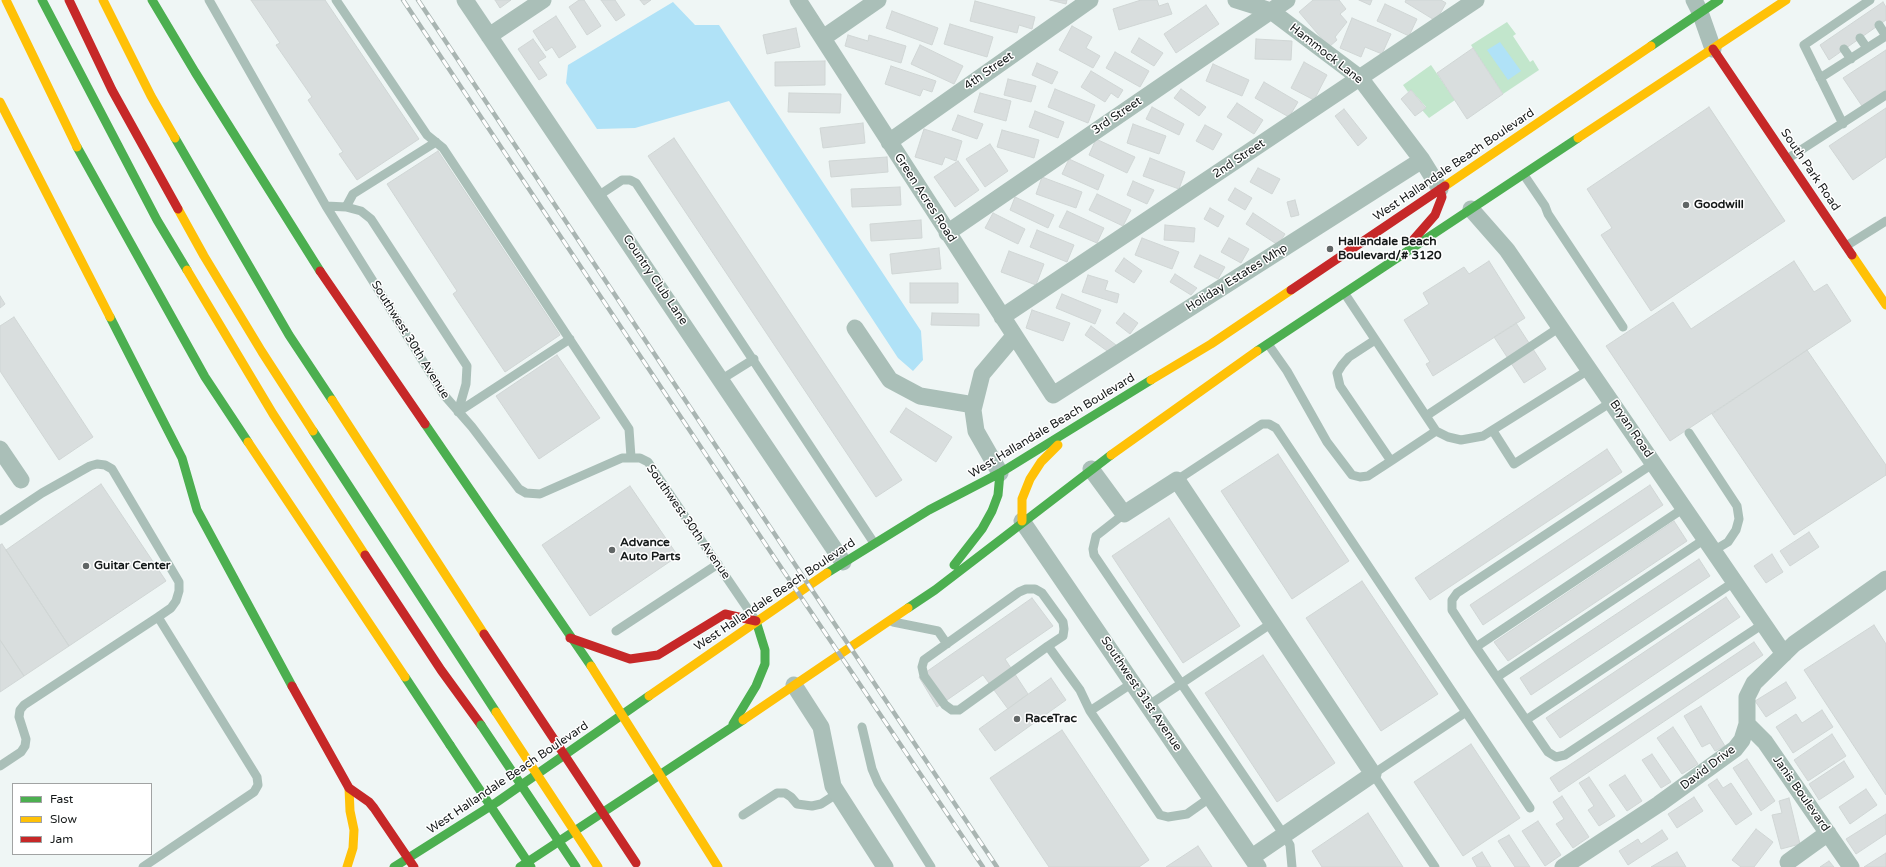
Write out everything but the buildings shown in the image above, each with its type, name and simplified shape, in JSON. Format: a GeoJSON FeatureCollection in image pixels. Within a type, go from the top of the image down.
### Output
{"type":"FeatureCollection","features":[{"type":"Feature","properties":{"kind":"main road"},"geometry":{"type":"LineString","coordinates":[[6,0],[74,141],[205,377],[531,867]]}},
{"type":"Feature","properties":{"kind":"main road"},"geometry":{"type":"LineString","coordinates":[[42,0],[156,220],[269,408],[441,670],[481,725],[576,867]]}},
{"type":"Feature","properties":{"kind":"main road"},"geometry":{"type":"LineString","coordinates":[[69,0],[112,90],[204,256],[262,352],[598,867]]}},
{"type":"Feature","properties":{"kind":"main road"},"geometry":{"type":"LineString","coordinates":[[102,0],[151,96],[289,335],[637,865]]}},
{"type":"Feature","properties":{"kind":"main road"},"geometry":{"type":"LineString","coordinates":[[152,0],[195,72],[323,276],[623,715],[718,867]]}},
{"type":"Feature","properties":{"kind":"main road","name":"West Hallandale Beach Boulevard"},"geometry":{"type":"LineString","coordinates":[[394,867],[497,802],[843,562],[929,510],[1000,473],[1211,344],[1440,189],[1693,4],[1719,0]]}},
{"type":"Feature","properties":{"kind":"main road"},"geometry":{"type":"LineString","coordinates":[[520,867],[660,776],[935,590],[1022,521],[1091,469],[1268,344],[1786,0]]}},
{"type":"Feature","properties":{"kind":"main road","name":"South Park Road"},"geometry":{"type":"LineString","coordinates":[[1714,49],[1886,305]]}},
{"type":"Feature","properties":{"kind":"main road"},"geometry":{"type":"LineString","coordinates":[[0,102],[182,458],[197,510],[279,663],[349,788],[371,805],[414,867]]}},
{"type":"Feature","properties":{"kind":"main road"},"geometry":{"type":"LineString","coordinates":[[1393,262],[1435,215],[1442,197],[1440,189]]}},
{"type":"Feature","properties":{"kind":"main road"},"geometry":{"type":"LineString","coordinates":[[1022,521],[1022,499],[1030,478],[1041,462],[1079,424]]}},
{"type":"Feature","properties":{"kind":"main road"},"geometry":{"type":"LineString","coordinates":[[935,590],[982,529],[998,495],[1000,473]]}},
{"type":"Feature","properties":{"kind":"main road"},"geometry":{"type":"LineString","coordinates":[[570,638],[630,659],[658,655],[724,614],[756,621],[765,650],[765,664],[756,686],[730,729]]}},
{"type":"Feature","properties":{"kind":"main road"},"geometry":{"type":"LineString","coordinates":[[347,867],[353,848],[354,830],[350,810],[349,788]]}},
{"type":"Feature","properties":{"kind":"street","name":"Country Club Lane"},"geometry":{"type":"LineString","coordinates":[[465,0],[722,379],[843,562]]}},
{"type":"Feature","properties":{"kind":"street"},"geometry":{"type":"LineString","coordinates":[[489,36],[543,0]]}},
{"type":"Feature","properties":{"kind":"street","name":"Green Acres Road"},"geometry":{"type":"LineString","coordinates":[[798,0],[1053,395]]}},
{"type":"Feature","properties":{"kind":"street"},"geometry":{"type":"LineString","coordinates":[[823,38],[878,0]]}},
{"type":"Feature","properties":{"kind":"street","name":"4th Street"},"geometry":{"type":"LineString","coordinates":[[889,142],[1090,0]]}},
{"type":"Feature","properties":{"kind":"street","name":"Hammock Lane"},"geometry":{"type":"LineString","coordinates":[[1236,0],[1271,11],[1360,78],[1422,160],[1440,189]]}},
{"type":"Feature","properties":{"kind":"street","name":"3rd Street"},"geometry":{"type":"LineString","coordinates":[[947,233],[1287,0]]}},
{"type":"Feature","properties":{"kind":"street","name":"2nd Street"},"geometry":{"type":"LineString","coordinates":[[1002,317],[1476,0]]}},
{"type":"Feature","properties":{"kind":"street"},"geometry":{"type":"LineString","coordinates":[[1693,4],[1714,49]]}},
{"type":"Feature","properties":{"kind":"street","name":"Holiday Estates Mhp"},"geometry":{"type":"LineString","coordinates":[[1053,395],[1422,160]]}},
{"type":"Feature","properties":{"kind":"street","name":"Bryan Road"},"geometry":{"type":"LineString","coordinates":[[1471,209],[1507,250],[1613,402],[1762,624],[1784,654]]}},
{"type":"Feature","properties":{"kind":"street"},"geometry":{"type":"LineString","coordinates":[[855,328],[890,380],[920,396],[974,405]]}},
{"type":"Feature","properties":{"kind":"street"},"geometry":{"type":"LineString","coordinates":[[1000,473],[976,431],[973,410],[982,374],[1014,336]]}},
{"type":"Feature","properties":{"kind":"street"},"geometry":{"type":"LineString","coordinates":[[0,449],[20,480]]}},
{"type":"Feature","properties":{"kind":"street"},"geometry":{"type":"LineString","coordinates":[[1091,469],[1124,514],[1177,480],[1373,774],[1284,835],[1255,862]]}},
{"type":"Feature","properties":{"kind":"street","name":"Southwest 31st Avenue"},"geometry":{"type":"LineString","coordinates":[[1022,521],[1134,682],[1255,862]]}},
{"type":"Feature","properties":{"kind":"street","name":"David Drive"},"geometry":{"type":"LineString","coordinates":[[1562,867],[1659,804],[1735,749],[1742,740],[1747,724],[1747,697],[1754,683],[1794,644],[1886,579]]}},
{"type":"Feature","properties":{"kind":"street"},"geometry":{"type":"LineString","coordinates":[[794,685],[821,727],[833,786],[886,867]]}},
{"type":"Feature","properties":{"kind":"street","name":"Janis Boulevard"},"geometry":{"type":"LineString","coordinates":[[1747,724],[1765,742],[1851,867]]}},
{"type":"Feature","properties":{"kind":"street"},"geometry":{"type":"LineString","coordinates":[[1788,862],[1828,833]]}},
{"type":"Feature","properties":{"kind":"lane"},"geometry":{"type":"LineString","coordinates":[[336,0],[427,134],[443,148],[629,429],[631,457]]}},
{"type":"Feature","properties":{"kind":"lane","name":"Southwest 30th Avenue"},"geometry":{"type":"LineString","coordinates":[[211,1],[326,206],[444,395],[514,483],[526,493],[540,494],[622,458],[640,458],[648,462],[756,621]]}},
{"type":"Feature","properties":{"kind":"lane"},"geometry":{"type":"LineString","coordinates":[[1842,124],[1804,45],[1832,31],[1868,5]]}},
{"type":"Feature","properties":{"kind":"lane"},"geometry":{"type":"LineString","coordinates":[[1820,78],[1886,36],[1879,25]]}},
{"type":"Feature","properties":{"kind":"lane"},"geometry":{"type":"LineString","coordinates":[[1860,38],[1867,48]]}},
{"type":"Feature","properties":{"kind":"lane"},"geometry":{"type":"LineString","coordinates":[[1844,49],[1851,59]]}},
{"type":"Feature","properties":{"kind":"lane"},"geometry":{"type":"LineString","coordinates":[[1787,159],[1886,95]]}},
{"type":"Feature","properties":{"kind":"lane"},"geometry":{"type":"LineString","coordinates":[[346,207],[353,194],[436,142]]}},
{"type":"Feature","properties":{"kind":"lane"},"geometry":{"type":"LineString","coordinates":[[1524,175],[1623,328]]}},
{"type":"Feature","properties":{"kind":"lane"},"geometry":{"type":"LineString","coordinates":[[598,196],[622,180],[630,180],[636,183],[754,359],[874,543]]}},
{"type":"Feature","properties":{"kind":"lane"},"geometry":{"type":"LineString","coordinates":[[326,206],[346,207],[361,212],[371,218],[467,366],[466,384],[458,412]]}},
{"type":"Feature","properties":{"kind":"lane"},"geometry":{"type":"LineString","coordinates":[[1846,246],[1886,221]]}},
{"type":"Feature","properties":{"kind":"lane"},"geometry":{"type":"LineString","coordinates":[[1344,294],[1436,431],[1448,437],[1461,440],[1483,436],[1590,369]]}},
{"type":"Feature","properties":{"kind":"lane"},"geometry":{"type":"LineString","coordinates":[[1426,416],[1560,327]]}},
{"type":"Feature","properties":{"kind":"lane"},"geometry":{"type":"LineString","coordinates":[[458,412],[570,339]]}},
{"type":"Feature","properties":{"kind":"lane"},"geometry":{"type":"LineString","coordinates":[[1375,340],[1349,357],[1337,374],[1340,386],[1391,461]]}},
{"type":"Feature","properties":{"kind":"lane"},"geometry":{"type":"LineString","coordinates":[[1268,344],[1287,371],[1336,456],[1352,475],[1360,477],[1368,476],[1436,431]]}},
{"type":"Feature","properties":{"kind":"lane"},"geometry":{"type":"LineString","coordinates":[[722,379],[754,359]]}},
{"type":"Feature","properties":{"kind":"lane"},"geometry":{"type":"LineString","coordinates":[[1493,431],[1514,464],[1613,402]]}},
{"type":"Feature","properties":{"kind":"lane"},"geometry":{"type":"LineString","coordinates":[[1177,480],[1262,424],[1269,424],[1276,428],[1530,808]]}},
{"type":"Feature","properties":{"kind":"lane"},"geometry":{"type":"LineString","coordinates":[[1497,677],[1709,545],[1728,542],[1736,530],[1739,519],[1737,506],[1689,433]]}},
{"type":"Feature","properties":{"kind":"lane"},"geometry":{"type":"LineString","coordinates":[[1654,463],[1457,593],[1452,600],[1452,610],[1476,646],[1548,752],[1556,756],[1565,755],[1762,624]]}},
{"type":"Feature","properties":{"kind":"lane"},"geometry":{"type":"LineString","coordinates":[[0,520],[42,492],[90,466],[98,464],[106,466],[112,469],[179,582],[179,591],[176,601],[171,608],[24,705],[20,710],[19,717],[26,739],[25,746],[21,752],[0,766]]}},
{"type":"Feature","properties":{"kind":"lane"},"geometry":{"type":"LineString","coordinates":[[1476,646],[1684,508]]}},
{"type":"Feature","properties":{"kind":"lane"},"geometry":{"type":"LineString","coordinates":[[1124,514],[1096,536],[1093,549],[1094,556],[1284,835],[1290,845],[1292,867]]}},
{"type":"Feature","properties":{"kind":"lane"},"geometry":{"type":"LineString","coordinates":[[616,631],[718,564]]}},
{"type":"Feature","properties":{"kind":"lane"},"geometry":{"type":"LineString","coordinates":[[1526,720],[1734,582]]}},
{"type":"Feature","properties":{"kind":"lane"},"geometry":{"type":"LineString","coordinates":[[1026,589],[1035,589],[1042,592],[1063,622],[1063,636],[1048,646],[959,710],[952,710],[945,705],[924,676],[922,667],[924,660],[1019,592],[1026,589]]}},
{"type":"Feature","properties":{"kind":"lane"},"geometry":{"type":"LineString","coordinates":[[143,867],[254,792],[258,785],[257,777],[158,617]]}},
{"type":"Feature","properties":{"kind":"lane"},"geometry":{"type":"LineString","coordinates":[[889,621],[938,631],[947,644]]}},
{"type":"Feature","properties":{"kind":"lane"},"geometry":{"type":"LineString","coordinates":[[1149,705],[1272,623]]}},
{"type":"Feature","properties":{"kind":"lane"},"geometry":{"type":"LineString","coordinates":[[1048,646],[1080,690],[1090,711],[1160,815],[1168,817],[1187,814],[1211,797]]}},
{"type":"Feature","properties":{"kind":"lane"},"geometry":{"type":"LineString","coordinates":[[1090,711],[1134,682]]}},
{"type":"Feature","properties":{"kind":"lane"},"geometry":{"type":"LineString","coordinates":[[1435,867],[1373,774],[1466,712]]}},
{"type":"Feature","properties":{"kind":"lane"},"geometry":{"type":"LineString","coordinates":[[862,727],[872,769],[878,782],[931,867]]}},
{"type":"Feature","properties":{"kind":"lane"},"geometry":{"type":"LineString","coordinates":[[744,815],[777,793],[785,793],[797,804],[812,806],[821,804],[838,793]]}},
{"type":"Feature","properties":{"kind":"green space"},"geometry":{"type":"Polygon","coordinates":[[[1507,22],[1516,34],[1513,36],[1530,62],[1533,60],[1539,70],[1503,94],[1471,45],[1507,22]]]}},
{"type":"Feature","properties":{"kind":"green space"},"geometry":{"type":"Polygon","coordinates":[[[1431,65],[1455,100],[1429,118],[1422,110],[1426,107],[1411,90],[1408,92],[1403,85],[1431,65]]]}},
{"type":"Feature","properties":{"kind":"water"},"geometry":{"type":"Polygon","coordinates":[[[673,2],[695,25],[719,25],[921,331],[923,360],[913,371],[898,358],[729,101],[635,128],[597,129],[566,83],[568,65],[673,2]]]}},
{"type":"Feature","properties":{"kind":"water"},"geometry":{"type":"Polygon","coordinates":[[[1500,42],[1521,71],[1508,80],[1487,50],[1500,42]]]}},
{"type":"Feature","properties":{"kind":"railway"},"geometry":{"type":"LineString","coordinates":[[403,0],[776,560],[983,867]]}},
{"type":"Feature","properties":{"kind":"railway"},"geometry":{"type":"LineString","coordinates":[[418,0],[997,867]]}},
{"type":"Feature","properties":{"kind":"traffic: fast"},"geometry":{"type":"LineString","coordinates":[[42,0],[157,220],[187,270]]}},
{"type":"Feature","properties":{"kind":"traffic: fast"},"geometry":{"type":"LineString","coordinates":[[152,0],[195,72],[320,271]]}},
{"type":"Feature","properties":{"kind":"traffic: fast"},"geometry":{"type":"LineString","coordinates":[[1651,46],[1719,0]]}},
{"type":"Feature","properties":{"kind":"traffic: fast"},"geometry":{"type":"LineString","coordinates":[[175,138],[289,335],[332,400]]}},
{"type":"Feature","properties":{"kind":"traffic: fast"},"geometry":{"type":"LineString","coordinates":[[1257,351],[1578,138]]}},
{"type":"Feature","properties":{"kind":"traffic: fast"},"geometry":{"type":"LineString","coordinates":[[77,147],[205,377],[248,442]]}},
{"type":"Feature","properties":{"kind":"traffic: fast"},"geometry":{"type":"LineString","coordinates":[[110,317],[182,458],[197,510],[292,686]]}},
{"type":"Feature","properties":{"kind":"traffic: fast"},"geometry":{"type":"LineString","coordinates":[[827,573],[929,510],[1000,473],[1151,380]]}},
{"type":"Feature","properties":{"kind":"traffic: fast"},"geometry":{"type":"LineString","coordinates":[[425,424],[591,666]]}},
{"type":"Feature","properties":{"kind":"traffic: fast"},"geometry":{"type":"LineString","coordinates":[[313,431],[496,712]]}},
{"type":"Feature","properties":{"kind":"traffic: fast"},"geometry":{"type":"LineString","coordinates":[[908,608],[935,590],[1111,455]]}},
{"type":"Feature","properties":{"kind":"traffic: fast"},"geometry":{"type":"LineString","coordinates":[[954,565],[982,529],[992,511],[998,495],[1000,473]]}},
{"type":"Feature","properties":{"kind":"traffic: fast"},"geometry":{"type":"LineString","coordinates":[[733,724],[756,686],[765,664],[765,650],[756,621]]}},
{"type":"Feature","properties":{"kind":"traffic: fast"},"geometry":{"type":"LineString","coordinates":[[405,677],[450,745]]}},
{"type":"Feature","properties":{"kind":"traffic: fast"},"geometry":{"type":"LineString","coordinates":[[394,867],[497,802],[649,696]]}},
{"type":"Feature","properties":{"kind":"traffic: fast"},"geometry":{"type":"LineString","coordinates":[[520,867],[743,720]]}},
{"type":"Feature","properties":{"kind":"traffic: fast"},"geometry":{"type":"LineString","coordinates":[[481,725],[576,867]]}},
{"type":"Feature","properties":{"kind":"traffic: fast"},"geometry":{"type":"LineString","coordinates":[[450,745],[531,867]]}},
{"type":"Feature","properties":{"kind":"traffic: slow"},"geometry":{"type":"LineString","coordinates":[[6,0],[77,147]]}},
{"type":"Feature","properties":{"kind":"traffic: slow"},"geometry":{"type":"LineString","coordinates":[[103,0],[151,96],[175,138]]}},
{"type":"Feature","properties":{"kind":"traffic: slow"},"geometry":{"type":"LineString","coordinates":[[1578,138],[1786,0]]}},
{"type":"Feature","properties":{"kind":"traffic: slow"},"geometry":{"type":"LineString","coordinates":[[1445,186],[1651,46]]}},
{"type":"Feature","properties":{"kind":"traffic: slow"},"geometry":{"type":"LineString","coordinates":[[0,102],[110,317]]}},
{"type":"Feature","properties":{"kind":"traffic: slow"},"geometry":{"type":"LineString","coordinates":[[178,209],[204,256],[262,352],[313,431]]}},
{"type":"Feature","properties":{"kind":"traffic: slow"},"geometry":{"type":"LineString","coordinates":[[1852,255],[1886,305]]}},
{"type":"Feature","properties":{"kind":"traffic: slow"},"geometry":{"type":"LineString","coordinates":[[187,270],[273,414],[365,555]]}},
{"type":"Feature","properties":{"kind":"traffic: slow"},"geometry":{"type":"LineString","coordinates":[[1151,380],[1211,344],[1291,290]]}},
{"type":"Feature","properties":{"kind":"traffic: slow"},"geometry":{"type":"LineString","coordinates":[[1111,455],[1257,351]]}},
{"type":"Feature","properties":{"kind":"traffic: slow"},"geometry":{"type":"LineString","coordinates":[[332,400],[484,634]]}},
{"type":"Feature","properties":{"kind":"traffic: slow"},"geometry":{"type":"LineString","coordinates":[[248,442],[405,677]]}},
{"type":"Feature","properties":{"kind":"traffic: slow"},"geometry":{"type":"LineString","coordinates":[[1022,521],[1022,499],[1030,479],[1041,462],[1058,445]]}},
{"type":"Feature","properties":{"kind":"traffic: slow"},"geometry":{"type":"LineString","coordinates":[[649,696],[827,573]]}},
{"type":"Feature","properties":{"kind":"traffic: slow"},"geometry":{"type":"LineString","coordinates":[[743,720],[908,608]]}},
{"type":"Feature","properties":{"kind":"traffic: slow"},"geometry":{"type":"LineString","coordinates":[[591,666],[718,867]]}},
{"type":"Feature","properties":{"kind":"traffic: slow"},"geometry":{"type":"LineString","coordinates":[[496,712],[598,867]]}},
{"type":"Feature","properties":{"kind":"traffic: slow"},"geometry":{"type":"LineString","coordinates":[[347,867],[353,848],[354,830],[350,811],[349,788]]}},
{"type":"Feature","properties":{"kind":"traffic: jam"},"geometry":{"type":"LineString","coordinates":[[69,0],[112,90],[178,209]]}},
{"type":"Feature","properties":{"kind":"traffic: jam"},"geometry":{"type":"LineString","coordinates":[[1713,49],[1852,255]]}},
{"type":"Feature","properties":{"kind":"traffic: jam"},"geometry":{"type":"LineString","coordinates":[[1291,290],[1445,186]]}},
{"type":"Feature","properties":{"kind":"traffic: jam"},"geometry":{"type":"LineString","coordinates":[[1414,239],[1435,215],[1442,197],[1440,189]]}},
{"type":"Feature","properties":{"kind":"traffic: jam"},"geometry":{"type":"LineString","coordinates":[[320,271],[425,424]]}},
{"type":"Feature","properties":{"kind":"traffic: jam"},"geometry":{"type":"LineString","coordinates":[[365,555],[441,670],[481,725]]}},
{"type":"Feature","properties":{"kind":"traffic: jam"},"geometry":{"type":"LineString","coordinates":[[570,638],[630,659],[658,655],[725,614],[756,621]]}},
{"type":"Feature","properties":{"kind":"traffic: jam"},"geometry":{"type":"LineString","coordinates":[[484,634],[524,694]]}},
{"type":"Feature","properties":{"kind":"traffic: jam"},"geometry":{"type":"LineString","coordinates":[[292,686],[349,788],[369,802],[374,808],[414,867]]}},
{"type":"Feature","properties":{"kind":"traffic: jam"},"geometry":{"type":"LineString","coordinates":[[524,694],[636,863]]}},
{"type":"Feature","properties":{"kind":"place","name":"Goodwill"},"geometry":{"type":"Point","coordinates":[1686,205]}},
{"type":"Feature","properties":{"kind":"place","name":"Hallandale Beach Boulevard/# 3120"},"geometry":{"type":"Point","coordinates":[1330,249]}},
{"type":"Feature","properties":{"kind":"place","name":"Advance Auto Parts"},"geometry":{"type":"Point","coordinates":[612,550]}},
{"type":"Feature","properties":{"kind":"place","name":"Guitar Center"},"geometry":{"type":"Point","coordinates":[86,566]}},
{"type":"Feature","properties":{"kind":"place","name":"RaceTrac"},"geometry":{"type":"Point","coordinates":[1017,719]}}]}
